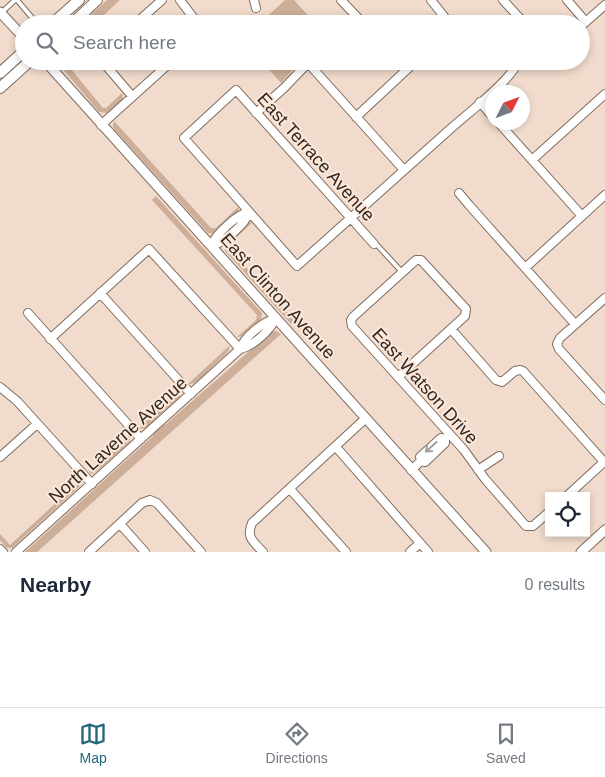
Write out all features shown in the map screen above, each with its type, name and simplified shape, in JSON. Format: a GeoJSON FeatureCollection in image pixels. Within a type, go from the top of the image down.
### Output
{"type":"FeatureCollection","features":[{"type":"Feature","properties":{"kind":"main road"},"geometry":{"type":"LineString","coordinates":[[62,15],[78,0]]}},
{"type":"Feature","properties":{"kind":"main road"},"geometry":{"type":"LineString","coordinates":[[82,15],[98,0]]}},
{"type":"Feature","properties":{"kind":"main road"},"geometry":{"type":"LineString","coordinates":[[0,73],[15,59]]}},
{"type":"Feature","properties":{"kind":"main road"},"geometry":{"type":"LineString","coordinates":[[0,88],[20,70]]}},
{"type":"Feature","properties":{"kind":"street"},"geometry":{"type":"LineString","coordinates":[[144,15],[162,0]]}},
{"type":"Feature","properties":{"kind":"street"},"geometry":{"type":"LineString","coordinates":[[180,0],[191,15]]}},
{"type":"Feature","properties":{"kind":"street"},"geometry":{"type":"LineString","coordinates":[[341,0],[351,15]]}},
{"type":"Feature","properties":{"kind":"street"},"geometry":{"type":"LineString","coordinates":[[430,0],[442,15]]}},
{"type":"Feature","properties":{"kind":"street"},"geometry":{"type":"LineString","coordinates":[[503,0],[517,15]]}},
{"type":"Feature","properties":{"kind":"street"},"geometry":{"type":"LineString","coordinates":[[566,0],[577,15]]}},
{"type":"Feature","properties":{"kind":"street"},"geometry":{"type":"LineString","coordinates":[[590,19],[605,5]]}},
{"type":"Feature","properties":{"kind":"street"},"geometry":{"type":"LineString","coordinates":[[0,13],[15,29]]}},
{"type":"Feature","properties":{"kind":"street","name":"East Clinton Avenue"},"geometry":{"type":"LineString","coordinates":[[52,70],[486,552]]}},
{"type":"Feature","properties":{"kind":"street"},"geometry":{"type":"LineString","coordinates":[[110,70],[132,96]]}},
{"type":"Feature","properties":{"kind":"street"},"geometry":{"type":"LineString","coordinates":[[101,125],[162,70]]}},
{"type":"Feature","properties":{"kind":"street"},"geometry":{"type":"LineString","coordinates":[[256,113],[301,70]]}},
{"type":"Feature","properties":{"kind":"street"},"geometry":{"type":"LineString","coordinates":[[316,70],[404,170]]}},
{"type":"Feature","properties":{"kind":"street"},"geometry":{"type":"LineString","coordinates":[[356,117],[406,70]]}},
{"type":"Feature","properties":{"kind":"street"},"geometry":{"type":"LineString","coordinates":[[211,246],[214,239],[242,213],[249,212],[297,266],[513,70]]}},
{"type":"Feature","properties":{"kind":"street","name":"East Terrace Avenue"},"geometry":{"type":"LineString","coordinates":[[249,212],[184,138],[236,90],[374,244]]}},
{"type":"Feature","properties":{"kind":"street"},"geometry":{"type":"LineString","coordinates":[[532,160],[605,94]]}},
{"type":"Feature","properties":{"kind":"street"},"geometry":{"type":"LineString","coordinates":[[480,102],[485,108]]}},
{"type":"Feature","properties":{"kind":"street"},"geometry":{"type":"LineString","coordinates":[[505,130],[582,216]]}},
{"type":"Feature","properties":{"kind":"street"},"geometry":{"type":"LineString","coordinates":[[460,193],[468,205],[575,324]]}},
{"type":"Feature","properties":{"kind":"street"},"geometry":{"type":"LineString","coordinates":[[525,268],[605,195]]}},
{"type":"Feature","properties":{"kind":"street"},"geometry":{"type":"LineString","coordinates":[[50,338],[149,249],[240,349]]}},
{"type":"Feature","properties":{"kind":"street"},"geometry":{"type":"LineString","coordinates":[[398,377],[466,316],[467,312],[423,262],[418,260],[402,272]]}},
{"type":"Feature","properties":{"kind":"street","name":"East Watson Drive"},"geometry":{"type":"LineString","coordinates":[[402,272],[353,317],[351,321],[352,326],[447,436],[467,454],[478,470],[526,526],[533,526],[545,516]]}},
{"type":"Feature","properties":{"kind":"street"},"geometry":{"type":"LineString","coordinates":[[100,293],[191,394]]}},
{"type":"Feature","properties":{"kind":"street"},"geometry":{"type":"LineString","coordinates":[[605,298],[560,338],[557,344],[559,349],[605,400]]}},
{"type":"Feature","properties":{"kind":"street"},"geometry":{"type":"LineString","coordinates":[[28,313],[141,439]]}},
{"type":"Feature","properties":{"kind":"street","name":"North Laverne Avenue"},"geometry":{"type":"LineString","coordinates":[[16,552],[240,349],[248,348],[272,326],[276,318]]}},
{"type":"Feature","properties":{"kind":"street"},"geometry":{"type":"LineString","coordinates":[[451,329],[499,382],[505,381],[518,370],[522,371],[605,463],[572,492]]}},
{"type":"Feature","properties":{"kind":"street"},"geometry":{"type":"LineString","coordinates":[[0,387],[17,401],[92,484]]}},
{"type":"Feature","properties":{"kind":"street"},"geometry":{"type":"LineString","coordinates":[[263,552],[250,539],[249,531],[252,523],[366,418]]}},
{"type":"Feature","properties":{"kind":"street"},"geometry":{"type":"LineString","coordinates":[[0,457],[38,424]]}},
{"type":"Feature","properties":{"kind":"street"},"geometry":{"type":"LineString","coordinates":[[412,470],[421,461],[425,462],[445,443],[447,436]]}},
{"type":"Feature","properties":{"kind":"street"},"geometry":{"type":"LineString","coordinates":[[336,447],[428,552]]}},
{"type":"Feature","properties":{"kind":"street","name":"East Watson Drive"},"geometry":{"type":"LineString","coordinates":[[478,470],[499,456]]}},
{"type":"Feature","properties":{"kind":"street"},"geometry":{"type":"LineString","coordinates":[[290,489],[346,552]]}},
{"type":"Feature","properties":{"kind":"street"},"geometry":{"type":"LineString","coordinates":[[88,552],[142,504],[150,500],[157,503],[201,552]]}},
{"type":"Feature","properties":{"kind":"street"},"geometry":{"type":"LineString","coordinates":[[120,524],[145,552]]}},
{"type":"Feature","properties":{"kind":"street"},"geometry":{"type":"LineString","coordinates":[[581,552],[605,530]]}},
{"type":"Feature","properties":{"kind":"street"},"geometry":{"type":"LineString","coordinates":[[410,552],[420,543]]}},
{"type":"Feature","properties":{"kind":"street"},"geometry":{"type":"LineString","coordinates":[[0,549],[3,552]]}},
{"type":"Feature","properties":{"kind":"lane"},"geometry":{"type":"LineString","coordinates":[[0,13],[16,0],[30,15]]}},
{"type":"Feature","properties":{"kind":"lane"},"geometry":{"type":"LineString","coordinates":[[374,244],[402,272]]}},
{"type":"Feature","properties":{"kind":"shaded area"},"geometry":{"type":"Polygon","coordinates":[[[107,0],[120,0],[104,15],[91,15],[107,0]]]}},
{"type":"Feature","properties":{"kind":"shaded area"},"geometry":{"type":"Polygon","coordinates":[[[285,0],[294,0],[308,15],[269,15],[285,0]]]}},
{"type":"Feature","properties":{"kind":"shaded area"},"geometry":{"type":"Polygon","coordinates":[[[64,70],[72,70],[103,108],[106,108],[122,93],[123,99],[107,113],[99,112],[64,70]]]}},
{"type":"Feature","properties":{"kind":"shaded area"},"geometry":{"type":"Polygon","coordinates":[[[269,70],[293,70],[281,83],[269,70]]]}},
{"type":"Feature","properties":{"kind":"shaded area"},"geometry":{"type":"Polygon","coordinates":[[[114,121],[211,228],[216,228],[238,207],[238,213],[215,234],[208,233],[114,129],[114,121]]]}},
{"type":"Feature","properties":{"kind":"shaded area"},"geometry":{"type":"Polygon","coordinates":[[[156,196],[262,313],[261,321],[245,336],[237,337],[256,320],[257,315],[152,200],[156,196]]]}},
{"type":"Feature","properties":{"kind":"shaded area"},"geometry":{"type":"Polygon","coordinates":[[[250,222],[252,223],[229,244],[229,248],[294,320],[291,324],[225,251],[225,244],[250,222]]]}},
{"type":"Feature","properties":{"kind":"shaded area"},"geometry":{"type":"Polygon","coordinates":[[[276,331],[281,334],[37,552],[25,552],[153,436],[156,430],[166,424],[271,332],[276,331]]]}},
{"type":"Feature","properties":{"kind":"shaded area"},"geometry":{"type":"Polygon","coordinates":[[[229,346],[226,354],[195,383],[188,384],[229,346]]]}},
{"type":"Feature","properties":{"kind":"shaded area"},"geometry":{"type":"Polygon","coordinates":[[[180,391],[180,397],[158,416],[150,427],[139,428],[180,391]]]}},
{"type":"Feature","properties":{"kind":"shaded area"},"geometry":{"type":"Polygon","coordinates":[[[130,435],[130,442],[96,472],[92,474],[89,472],[130,435]]]}},
{"type":"Feature","properties":{"kind":"shaded area"},"geometry":{"type":"Polygon","coordinates":[[[81,480],[79,487],[12,548],[6,547],[0,540],[0,534],[10,545],[81,480]]]}}]}
